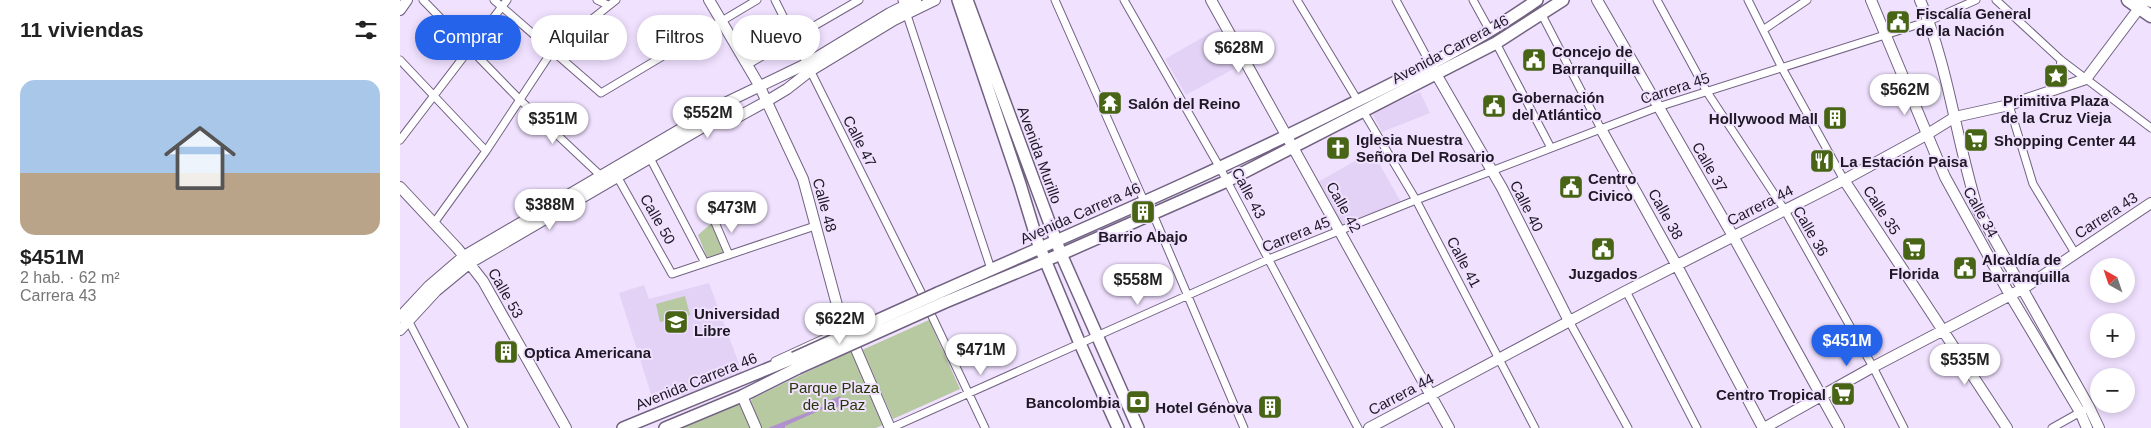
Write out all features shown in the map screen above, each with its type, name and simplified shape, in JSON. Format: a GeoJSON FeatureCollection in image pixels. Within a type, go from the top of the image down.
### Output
{"type":"FeatureCollection","features":[{"type":"Feature","properties":{"kind":"highway"},"geometry":{"type":"LineString","coordinates":[[2128,0],[2146,2],[2151,16]]}},
{"type":"Feature","properties":{"kind":"main road","name":"Avenida Murillo"},"geometry":{"type":"LineString","coordinates":[[958,0],[1040,247],[1118,428]]}},
{"type":"Feature","properties":{"kind":"main road","name":"Avenida Murillo"},"geometry":{"type":"LineString","coordinates":[[966,0],[1055,240],[1138,428]]}},
{"type":"Feature","properties":{"kind":"main road","name":"Avenida Carrera 46"},"geometry":{"type":"LineString","coordinates":[[623,428],[758,372],[796,363],[944,296],[1032,266],[1227,181],[1291,141],[1434,70],[1496,44],[1563,0]]}},
{"type":"Feature","properties":{"kind":"main road","name":"Avenida Carrera 46"},"geometry":{"type":"LineString","coordinates":[[1434,70],[1535,1]]}},
{"type":"Feature","properties":{"kind":"main road","name":"Avenida Carrera 46"},"geometry":{"type":"LineString","coordinates":[[944,296],[991,268],[1220,168],[1291,141]]}},
{"type":"Feature","properties":{"kind":"main road"},"geometry":{"type":"LineString","coordinates":[[1032,266],[1042,268],[1051,274]]}},
{"type":"Feature","properties":{"kind":"main road","name":"Avenida Carrera 46"},"geometry":{"type":"LineString","coordinates":[[665,428],[765,386],[796,363]]}},
{"type":"Feature","properties":{"kind":"street"},"geometry":{"type":"LineString","coordinates":[[400,10],[407,0]]}},
{"type":"Feature","properties":{"kind":"street"},"geometry":{"type":"LineString","coordinates":[[423,0],[438,15]]}},
{"type":"Feature","properties":{"kind":"street"},"geometry":{"type":"LineString","coordinates":[[494,0],[531,33]]}},
{"type":"Feature","properties":{"kind":"street"},"geometry":{"type":"LineString","coordinates":[[496,15],[507,0]]}},
{"type":"Feature","properties":{"kind":"street"},"geometry":{"type":"LineString","coordinates":[[597,0],[608,5]]}},
{"type":"Feature","properties":{"kind":"street"},"geometry":{"type":"LineString","coordinates":[[596,15],[616,0]]}},
{"type":"Feature","properties":{"kind":"street","name":"Calle 48"},"geometry":{"type":"LineString","coordinates":[[709,0],[718,15]]}},
{"type":"Feature","properties":{"kind":"street"},"geometry":{"type":"LineString","coordinates":[[722,22],[757,0]]}},
{"type":"Feature","properties":{"kind":"street","name":"Calle 47"},"geometry":{"type":"LineString","coordinates":[[775,0],[782,15]]}},
{"type":"Feature","properties":{"kind":"street"},"geometry":{"type":"LineString","coordinates":[[820,22],[859,0]]}},
{"type":"Feature","properties":{"kind":"street"},"geometry":{"type":"LineString","coordinates":[[467,259],[618,178],[710,123],[736,118],[767,101],[780,93],[808,67],[916,0]]}},
{"type":"Feature","properties":{"kind":"street"},"geometry":{"type":"LineString","coordinates":[[904,6],[935,0]]}},
{"type":"Feature","properties":{"kind":"street"},"geometry":{"type":"LineString","coordinates":[[1055,0],[1144,201]]}},
{"type":"Feature","properties":{"kind":"street","name":"Calle 43"},"geometry":{"type":"LineString","coordinates":[[1124,0],[1220,168],[1358,428]]}},
{"type":"Feature","properties":{"kind":"street","name":"Calle 42"},"geometry":{"type":"LineString","coordinates":[[1211,0],[1449,428]]}},
{"type":"Feature","properties":{"kind":"street","name":"Calle 41"},"geometry":{"type":"LineString","coordinates":[[1298,0],[1416,200],[1535,428]]}},
{"type":"Feature","properties":{"kind":"street","name":"Calle 40"},"geometry":{"type":"LineString","coordinates":[[1396,0],[1492,172],[1569,321],[1628,428]]}},
{"type":"Feature","properties":{"kind":"street"},"geometry":{"type":"LineString","coordinates":[[1472,0],[1490,31]]}},
{"type":"Feature","properties":{"kind":"street","name":"Calle 37"},"geometry":{"type":"LineString","coordinates":[[1597,0],[1732,236],[1838,428]]}},
{"type":"Feature","properties":{"kind":"street","name":"Calle 36"},"geometry":{"type":"LineString","coordinates":[[1657,0],[1707,92],[1784,209],[1873,367],[1904,428]]}},
{"type":"Feature","properties":{"kind":"street","name":"Calle 35"},"geometry":{"type":"LineString","coordinates":[[1748,0],[1782,68],[1844,180],[2007,428]]}},
{"type":"Feature","properties":{"kind":"street"},"geometry":{"type":"LineString","coordinates":[[1763,30],[1808,0]]}},
{"type":"Feature","properties":{"kind":"street","name":"Calle 34"},"geometry":{"type":"LineString","coordinates":[[1871,0],[1926,135],[1962,211],[2010,295],[2099,428]]}},
{"type":"Feature","properties":{"kind":"street","name":"Calle 34"},"geometry":{"type":"LineString","coordinates":[[1920,0],[1929,21],[1968,178],[1978,210],[2024,288],[2085,409],[2087,428]]}},
{"type":"Feature","properties":{"kind":"street","name":"Carrera 45"},"geometry":{"type":"LineString","coordinates":[[891,428],[1269,259],[1416,200],[1658,107],[1929,21],[1976,0]]}},
{"type":"Feature","properties":{"kind":"street"},"geometry":{"type":"LineString","coordinates":[[1996,0],[2061,60],[2151,128]]}},
{"type":"Feature","properties":{"kind":"street"},"geometry":{"type":"LineString","coordinates":[[2086,79],[2146,2]]}},
{"type":"Feature","properties":{"kind":"street"},"geometry":{"type":"LineString","coordinates":[[904,6],[991,268]]}},
{"type":"Feature","properties":{"kind":"street","name":"Calle 38"},"geometry":{"type":"LineString","coordinates":[[1542,15],[1763,428]]}},
{"type":"Feature","properties":{"kind":"street","name":"Calle 48"},"geometry":{"type":"LineString","coordinates":[[722,22],[759,85],[804,179],[837,305],[891,428]]}},
{"type":"Feature","properties":{"kind":"street"},"geometry":{"type":"LineString","coordinates":[[1496,44],[1551,148]]}},
{"type":"Feature","properties":{"kind":"street"},"geometry":{"type":"LineString","coordinates":[[400,60],[486,151]]}},
{"type":"Feature","properties":{"kind":"street"},"geometry":{"type":"LineString","coordinates":[[400,140],[461,60]]}},
{"type":"Feature","properties":{"kind":"street"},"geometry":{"type":"LineString","coordinates":[[482,60],[519,99],[601,176]]}},
{"type":"Feature","properties":{"kind":"street"},"geometry":{"type":"LineString","coordinates":[[434,222],[486,151],[546,60]]}},
{"type":"Feature","properties":{"kind":"street"},"geometry":{"type":"LineString","coordinates":[[562,60],[601,94],[658,60]]}},
{"type":"Feature","properties":{"kind":"street"},"geometry":{"type":"LineString","coordinates":[[748,65],[756,60]]}},
{"type":"Feature","properties":{"kind":"street","name":"Calle 47"},"geometry":{"type":"LineString","coordinates":[[804,60],[922,294]]}},
{"type":"Feature","properties":{"kind":"street"},"geometry":{"type":"LineString","coordinates":[[2057,89],[2061,60]]}},
{"type":"Feature","properties":{"kind":"street"},"geometry":{"type":"LineString","coordinates":[[400,330],[405,319],[429,286],[467,259],[601,176],[759,85],[808,67]]}},
{"type":"Feature","properties":{"kind":"street"},"geometry":{"type":"LineString","coordinates":[[774,79],[771,83],[771,88],[775,92],[780,93]]}},
{"type":"Feature","properties":{"kind":"street","name":"Carrera 44"},"geometry":{"type":"LineString","coordinates":[[1369,428],[1676,264],[1844,180],[1926,135],[1954,117],[2009,105],[2086,79]]}},
{"type":"Feature","properties":{"kind":"street"},"geometry":{"type":"LineString","coordinates":[[749,91],[755,92],[758,96],[757,106]]}},
{"type":"Feature","properties":{"kind":"street"},"geometry":{"type":"LineString","coordinates":[[2009,105],[2033,184],[2075,253]]}},
{"type":"Feature","properties":{"kind":"street"},"geometry":{"type":"LineString","coordinates":[[650,158],[706,263],[815,226]]}},
{"type":"Feature","properties":{"kind":"street","name":"Calle 50"},"geometry":{"type":"LineString","coordinates":[[618,178],[672,274],[706,263]]}},
{"type":"Feature","properties":{"kind":"street","name":"Calle 53"},"geometry":{"type":"LineString","coordinates":[[400,187],[467,259],[483,281],[566,428]]}},
{"type":"Feature","properties":{"kind":"street","name":"Carrera 43"},"geometry":{"type":"LineString","coordinates":[[1763,428],[1873,367],[2024,288],[2151,203]]}},
{"type":"Feature","properties":{"kind":"street"},"geometry":{"type":"LineString","coordinates":[[1153,214],[1244,428]]}},
{"type":"Feature","properties":{"kind":"street"},"geometry":{"type":"LineString","coordinates":[[714,220],[728,256]]}},
{"type":"Feature","properties":{"kind":"street"},"geometry":{"type":"LineString","coordinates":[[758,372],[779,358],[939,287],[944,296],[947,305],[765,386]]}},
{"type":"Feature","properties":{"kind":"street"},"geometry":{"type":"LineString","coordinates":[[1626,291],[1697,428]]}},
{"type":"Feature","properties":{"kind":"street"},"geometry":{"type":"LineString","coordinates":[[930,312],[985,428]]}},
{"type":"Feature","properties":{"kind":"street"},"geometry":{"type":"LineString","coordinates":[[405,319],[464,428]]}},
{"type":"Feature","properties":{"kind":"street"},"geometry":{"type":"LineString","coordinates":[[742,396],[756,428]]}},
{"type":"Feature","properties":{"kind":"street"},"geometry":{"type":"LineString","coordinates":[[2052,428],[2085,409]]}},
{"type":"Feature","properties":{"kind":"shaded area"},"geometry":{"type":"Polygon","coordinates":[[[1219,28],[1241,65],[1186,95],[1165,59],[1219,28]]]}},
{"type":"Feature","properties":{"kind":"shaded area"},"geometry":{"type":"Polygon","coordinates":[[[1420,92],[1430,113],[1382,132],[1372,113],[1420,92]]]}},
{"type":"Feature","properties":{"kind":"shaded area"},"geometry":{"type":"Polygon","coordinates":[[[1372,151],[1401,202],[1342,227],[1318,182],[1372,151]]]}},
{"type":"Feature","properties":{"kind":"shaded area","name":"Universidad Libre"},"geometry":{"type":"Polygon","coordinates":[[[709,283],[742,372],[736,375],[734,372],[732,374],[733,378],[683,397],[677,386],[651,394],[619,293],[644,285],[649,299],[709,283]]]}},
{"type":"Feature","properties":{"kind":"shaded area"},"geometry":{"type":"Polygon","coordinates":[[[840,396],[843,404],[834,408],[832,405],[785,426],[785,428],[768,428],[831,403],[830,400],[840,396]]]}},
{"type":"Feature","properties":{"kind":"green space"},"geometry":{"type":"Polygon","coordinates":[[[713,222],[726,255],[708,260],[698,235],[713,222]]]}},
{"type":"Feature","properties":{"kind":"green space"},"geometry":{"type":"Polygon","coordinates":[[[685,296],[690,315],[660,322],[656,304],[685,296]]]}},
{"type":"Feature","properties":{"kind":"green space","name":"Parque Plaza de la Paz"},"geometry":{"type":"Polygon","coordinates":[[[929,320],[960,389],[893,419],[862,350],[929,320]]]}},
{"type":"Feature","properties":{"kind":"green space","name":"Parque Plaza de la Paz"},"geometry":{"type":"Polygon","coordinates":[[[851,351],[885,424],[876,428],[757,428],[749,403],[753,398],[851,351]]]}},
{"type":"Feature","properties":{"kind":"green space","name":"Parque Plaza de la Paz"},"geometry":{"type":"Polygon","coordinates":[[[734,403],[742,404],[753,428],[671,428],[734,403]]]}},
{"type":"Feature","properties":{"kind":"place","name":"Fiscalía General de la Nación"},"geometry":{"type":"Point","coordinates":[1898,22]}},
{"type":"Feature","properties":{"kind":"place","name":"Concejo de Barranquilla"},"geometry":{"type":"Point","coordinates":[1534,60]}},
{"type":"Feature","properties":{"kind":"place","name":"Primitiva Plaza de la Cruz Vieja"},"geometry":{"type":"Point","coordinates":[2056,76]}},
{"type":"Feature","properties":{"kind":"place","name":"Salón del Reino"},"geometry":{"type":"Point","coordinates":[1110,103]}},
{"type":"Feature","properties":{"kind":"place","name":"Gobernación del Atlántico"},"geometry":{"type":"Point","coordinates":[1494,106]}},
{"type":"Feature","properties":{"kind":"place","name":"Hollywood Mall"},"geometry":{"type":"Point","coordinates":[1835,118]}},
{"type":"Feature","properties":{"kind":"place","name":"Shopping Center 44"},"geometry":{"type":"Point","coordinates":[1976,140]}},
{"type":"Feature","properties":{"kind":"place","name":"Iglesia Nuestra Señora Del Rosario"},"geometry":{"type":"Point","coordinates":[1338,148]}},
{"type":"Feature","properties":{"kind":"place","name":"La Estación Paisa"},"geometry":{"type":"Point","coordinates":[1822,161]}},
{"type":"Feature","properties":{"kind":"place","name":"Centro Civico"},"geometry":{"type":"Point","coordinates":[1571,187]}},
{"type":"Feature","properties":{"kind":"place","name":"Barrio Abajo"},"geometry":{"type":"Point","coordinates":[1143,212]}},
{"type":"Feature","properties":{"kind":"place","name":"Juzgados"},"geometry":{"type":"Point","coordinates":[1603,249]}},
{"type":"Feature","properties":{"kind":"place","name":"Florida"},"geometry":{"type":"Point","coordinates":[1914,249]}},
{"type":"Feature","properties":{"kind":"place","name":"Alcaldía de Barranquilla"},"geometry":{"type":"Point","coordinates":[1965,268]}},
{"type":"Feature","properties":{"kind":"place","name":"Universidad Libre"},"geometry":{"type":"Point","coordinates":[676,322]}},
{"type":"Feature","properties":{"kind":"place","name":"Optica Americana"},"geometry":{"type":"Point","coordinates":[506,352]}},
{"type":"Feature","properties":{"kind":"place","name":"Centro Tropical"},"geometry":{"type":"Point","coordinates":[1843,394]}},
{"type":"Feature","properties":{"kind":"place","name":"Bancolombia"},"geometry":{"type":"Point","coordinates":[1138,402]}},
{"type":"Feature","properties":{"kind":"place","name":"Hotel Génova"},"geometry":{"type":"Point","coordinates":[1270,407]}}]}
